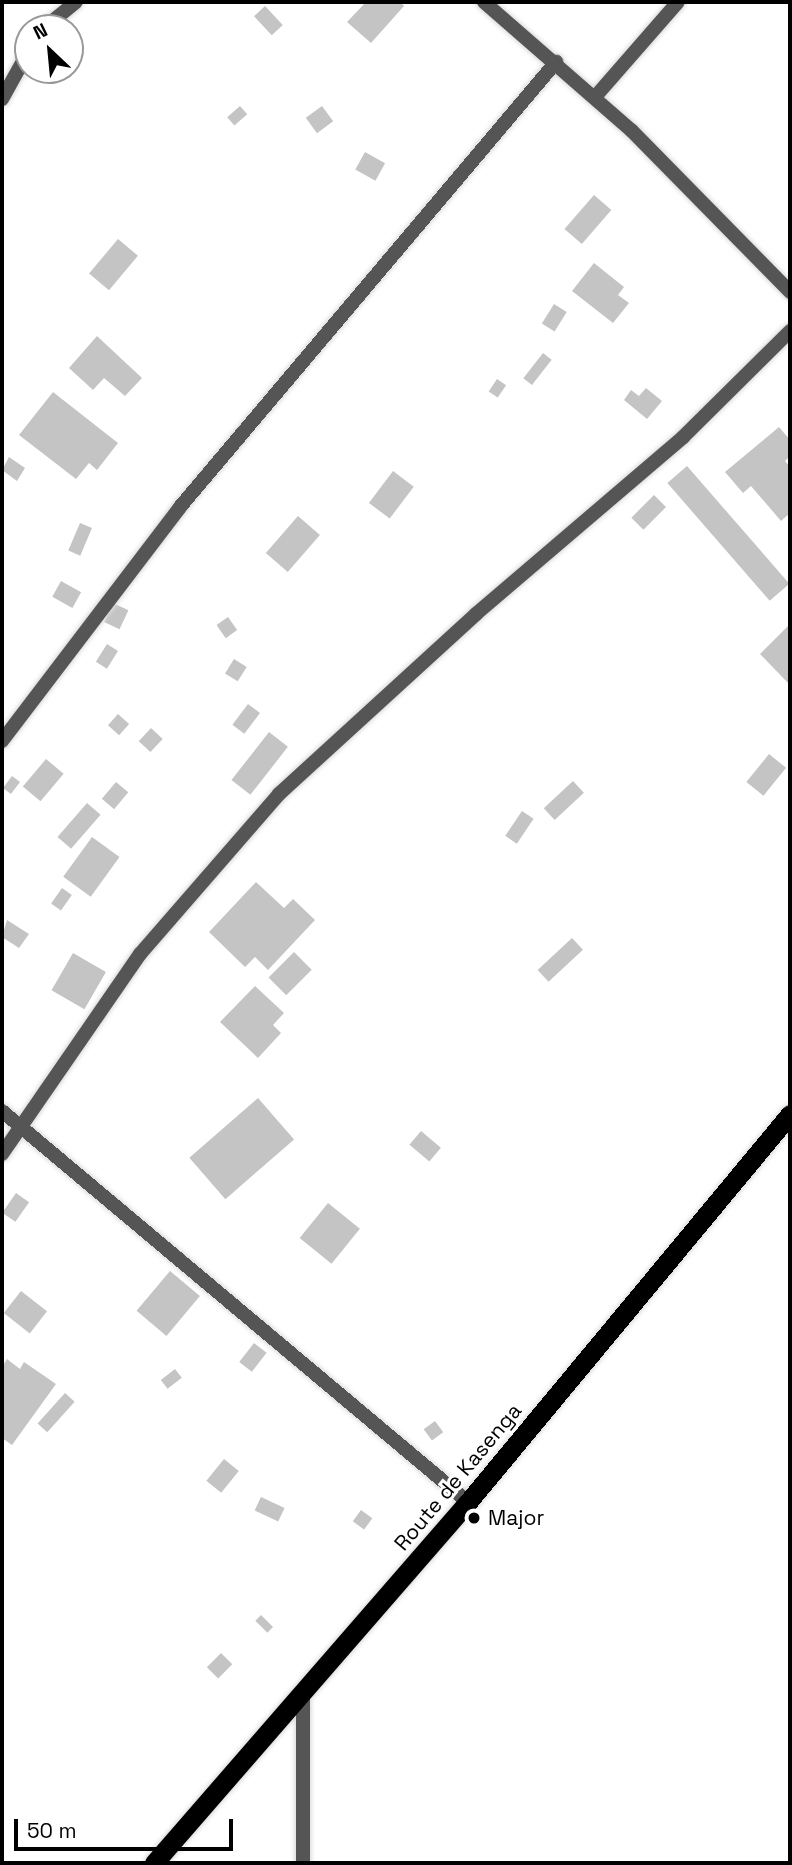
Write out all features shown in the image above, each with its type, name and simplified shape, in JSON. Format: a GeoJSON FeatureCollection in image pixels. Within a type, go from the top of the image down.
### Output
{"type":"FeatureCollection","features":[{"type":"Feature","properties":{"kind":"highway","name":"Route de Kasenga"},"geometry":{"type":"LineString","coordinates":[[154,1863],[468,1502],[790,1114]]}},
{"type":"Feature","properties":{"kind":"street"},"geometry":{"type":"LineString","coordinates":[[61,14],[76,2]]}},
{"type":"Feature","properties":{"kind":"street"},"geometry":{"type":"LineString","coordinates":[[484,2],[595,97],[790,292]]}},
{"type":"Feature","properties":{"kind":"street"},"geometry":{"type":"LineString","coordinates":[[595,97],[678,2]]}},
{"type":"Feature","properties":{"kind":"street"},"geometry":{"type":"LineString","coordinates":[[2,741],[180,507],[556,62]]}},
{"type":"Feature","properties":{"kind":"street"},"geometry":{"type":"LineString","coordinates":[[2,99],[14,77]]}},
{"type":"Feature","properties":{"kind":"street"},"geometry":{"type":"LineString","coordinates":[[2,1154],[24,1126],[140,954],[279,794],[476,614],[684,436],[790,331]]}},
{"type":"Feature","properties":{"kind":"street"},"geometry":{"type":"LineString","coordinates":[[2,1111],[24,1126],[468,1502]]}},
{"type":"Feature","properties":{"kind":"street"},"geometry":{"type":"LineString","coordinates":[[303,1690],[303,1863]]}},
{"type":"Feature","properties":{"kind":"building"},"geometry":{"type":"Polygon","coordinates":[[[366,2],[400,2],[404,6],[371,43],[347,22],[366,2]]]}},
{"type":"Feature","properties":{"kind":"building"},"geometry":{"type":"Polygon","coordinates":[[[265,6],[283,25],[272,35],[254,16],[265,6]]]}},
{"type":"Feature","properties":{"kind":"building"},"geometry":{"type":"Polygon","coordinates":[[[240,106],[247,114],[234,125],[227,117],[240,106]]]}},
{"type":"Feature","properties":{"kind":"building"},"geometry":{"type":"Polygon","coordinates":[[[322,106],[333,121],[317,133],[306,118],[322,106]]]}},
{"type":"Feature","properties":{"kind":"building"},"geometry":{"type":"Polygon","coordinates":[[[365,152],[385,163],[375,181],[355,169],[365,152]]]}},
{"type":"Feature","properties":{"kind":"building"},"geometry":{"type":"Polygon","coordinates":[[[594,195],[611,210],[582,244],[564,229],[594,195]]]}},
{"type":"Feature","properties":{"kind":"building"},"geometry":{"type":"Polygon","coordinates":[[[118,239],[138,256],[109,290],[89,273],[118,239]]]}},
{"type":"Feature","properties":{"kind":"building"},"geometry":{"type":"Polygon","coordinates":[[[594,263],[624,287],[618,295],[629,303],[613,323],[572,291],[594,263]]]}},
{"type":"Feature","properties":{"kind":"building"},"geometry":{"type":"Polygon","coordinates":[[[554,304],[567,312],[555,331],[542,324],[554,304]]]}},
{"type":"Feature","properties":{"kind":"building"},"geometry":{"type":"Polygon","coordinates":[[[97,336],[142,378],[125,396],[104,378],[93,390],[69,368],[97,336]]]}},
{"type":"Feature","properties":{"kind":"building"},"geometry":{"type":"Polygon","coordinates":[[[543,353],[552,360],[532,385],[523,378],[543,353]]]}},
{"type":"Feature","properties":{"kind":"building"},"geometry":{"type":"Polygon","coordinates":[[[497,379],[506,385],[498,398],[489,391],[497,379]]]}},
{"type":"Feature","properties":{"kind":"building"},"geometry":{"type":"Polygon","coordinates":[[[646,388],[662,401],[647,419],[624,400],[631,390],[639,396],[646,388]]]}},
{"type":"Feature","properties":{"kind":"building"},"geometry":{"type":"Polygon","coordinates":[[[53,392],[118,443],[97,470],[89,463],[76,479],[19,435],[53,392]]]}},
{"type":"Feature","properties":{"kind":"building"},"geometry":{"type":"Polygon","coordinates":[[[779,427],[790,440],[790,456],[785,461],[790,467],[790,513],[781,521],[751,486],[743,493],[725,472],[779,427]]]}},
{"type":"Feature","properties":{"kind":"building"},"geometry":{"type":"Polygon","coordinates":[[[9,457],[25,468],[17,481],[2,470],[9,457]]]}},
{"type":"Feature","properties":{"kind":"building"},"geometry":{"type":"Polygon","coordinates":[[[687,466],[789,584],[770,601],[667,483],[687,466]]]}},
{"type":"Feature","properties":{"kind":"building"},"geometry":{"type":"Polygon","coordinates":[[[393,471],[414,487],[390,519],[369,503],[393,471]]]}},
{"type":"Feature","properties":{"kind":"building"},"geometry":{"type":"Polygon","coordinates":[[[654,495],[666,507],[643,530],[631,518],[654,495]]]}},
{"type":"Feature","properties":{"kind":"building"},"geometry":{"type":"Polygon","coordinates":[[[298,516],[320,535],[288,572],[266,553],[298,516]]]}},
{"type":"Feature","properties":{"kind":"building"},"geometry":{"type":"Polygon","coordinates":[[[80,523],[92,528],[80,556],[68,551],[80,523]]]}},
{"type":"Feature","properties":{"kind":"building"},"geometry":{"type":"Polygon","coordinates":[[[61,581],[81,592],[72,608],[52,597],[61,581]]]}},
{"type":"Feature","properties":{"kind":"building"},"geometry":{"type":"Polygon","coordinates":[[[113,603],[128,610],[120,629],[104,622],[113,603]]]}},
{"type":"Feature","properties":{"kind":"building"},"geometry":{"type":"Polygon","coordinates":[[[228,617],[237,630],[226,638],[217,625],[228,617]]]}},
{"type":"Feature","properties":{"kind":"building"},"geometry":{"type":"Polygon","coordinates":[[[790,624],[790,685],[760,654],[790,624]]]}},
{"type":"Feature","properties":{"kind":"building"},"geometry":{"type":"Polygon","coordinates":[[[107,644],[118,651],[107,669],[96,662],[107,644]]]}},
{"type":"Feature","properties":{"kind":"building"},"geometry":{"type":"Polygon","coordinates":[[[234,659],[247,667],[238,681],[225,673],[234,659]]]}},
{"type":"Feature","properties":{"kind":"building"},"geometry":{"type":"Polygon","coordinates":[[[248,704],[260,713],[244,734],[232,725],[248,704]]]}},
{"type":"Feature","properties":{"kind":"building"},"geometry":{"type":"Polygon","coordinates":[[[118,714],[129,724],[119,735],[108,725],[118,714]]]}},
{"type":"Feature","properties":{"kind":"building"},"geometry":{"type":"Polygon","coordinates":[[[151,728],[163,739],[150,752],[139,741],[151,728]]]}},
{"type":"Feature","properties":{"kind":"building"},"geometry":{"type":"Polygon","coordinates":[[[269,732],[288,747],[250,795],[231,780],[269,732]]]}},
{"type":"Feature","properties":{"kind":"building"},"geometry":{"type":"Polygon","coordinates":[[[769,754],[786,768],[763,796],[746,782],[769,754]]]}},
{"type":"Feature","properties":{"kind":"building"},"geometry":{"type":"Polygon","coordinates":[[[46,759],[64,774],[40,801],[23,787],[46,759]]]}},
{"type":"Feature","properties":{"kind":"building"},"geometry":{"type":"Polygon","coordinates":[[[12,776],[20,782],[11,794],[3,788],[12,776]]]}},
{"type":"Feature","properties":{"kind":"building"},"geometry":{"type":"Polygon","coordinates":[[[573,781],[584,793],[555,820],[544,808],[573,781]]]}},
{"type":"Feature","properties":{"kind":"building"},"geometry":{"type":"Polygon","coordinates":[[[116,782],[128,792],[114,809],[102,799],[116,782]]]}},
{"type":"Feature","properties":{"kind":"building"},"geometry":{"type":"Polygon","coordinates":[[[87,803],[101,815],[71,849],[57,837],[87,803]]]}},
{"type":"Feature","properties":{"kind":"building"},"geometry":{"type":"Polygon","coordinates":[[[522,811],[534,819],[517,844],[505,836],[522,811]]]}},
{"type":"Feature","properties":{"kind":"building"},"geometry":{"type":"Polygon","coordinates":[[[92,837],[120,857],[91,897],[63,877],[92,837]]]}},
{"type":"Feature","properties":{"kind":"building"},"geometry":{"type":"Polygon","coordinates":[[[256,882],[284,908],[293,899],[315,920],[268,970],[255,957],[245,967],[209,932],[256,882]]]}},
{"type":"Feature","properties":{"kind":"building"},"geometry":{"type":"Polygon","coordinates":[[[62,888],[72,895],[61,910],[51,904],[62,888]]]}},
{"type":"Feature","properties":{"kind":"building"},"geometry":{"type":"Polygon","coordinates":[[[7,920],[29,934],[19,948],[2,937],[7,920]]]}},
{"type":"Feature","properties":{"kind":"building"},"geometry":{"type":"Polygon","coordinates":[[[572,938],[583,950],[549,982],[538,970],[572,938]]]}},
{"type":"Feature","properties":{"kind":"building"},"geometry":{"type":"Polygon","coordinates":[[[294,952],[312,970],[286,995],[269,977],[294,952]]]}},
{"type":"Feature","properties":{"kind":"building"},"geometry":{"type":"Polygon","coordinates":[[[73,953],[106,972],[84,1009],[52,990],[73,953]]]}},
{"type":"Feature","properties":{"kind":"building"},"geometry":{"type":"Polygon","coordinates":[[[255,986],[284,1013],[273,1025],[281,1033],[258,1058],[220,1022],[255,986]]]}},
{"type":"Feature","properties":{"kind":"building"},"geometry":{"type":"Polygon","coordinates":[[[258,1098],[294,1140],[225,1199],[189,1158],[258,1098]]]}},
{"type":"Feature","properties":{"kind":"building"},"geometry":{"type":"Polygon","coordinates":[[[421,1131],[441,1148],[429,1162],[409,1145],[421,1131]]]}},
{"type":"Feature","properties":{"kind":"building"},"geometry":{"type":"Polygon","coordinates":[[[16,1193],[29,1202],[15,1222],[2,1213],[16,1193]]]}},
{"type":"Feature","properties":{"kind":"building"},"geometry":{"type":"Polygon","coordinates":[[[328,1203],[360,1229],[332,1264],[300,1238],[328,1203]]]}},
{"type":"Feature","properties":{"kind":"building"},"geometry":{"type":"Polygon","coordinates":[[[170,1271],[200,1296],[166,1336],[137,1311],[170,1271]]]}},
{"type":"Feature","properties":{"kind":"building"},"geometry":{"type":"Polygon","coordinates":[[[21,1291],[47,1311],[30,1333],[4,1313],[21,1291]]]}},
{"type":"Feature","properties":{"kind":"building"},"geometry":{"type":"Polygon","coordinates":[[[254,1343],[267,1353],[252,1372],[239,1362],[254,1343]]]}},
{"type":"Feature","properties":{"kind":"building"},"geometry":{"type":"Polygon","coordinates":[[[7,1359],[20,1369],[24,1362],[56,1384],[12,1445],[2,1438],[2,1367],[7,1359]]]}},
{"type":"Feature","properties":{"kind":"building"},"geometry":{"type":"Polygon","coordinates":[[[175,1369],[182,1378],[168,1389],[161,1380],[175,1369]]]}},
{"type":"Feature","properties":{"kind":"building"},"geometry":{"type":"Polygon","coordinates":[[[65,1393],[75,1402],[47,1432],[38,1423],[65,1393]]]}},
{"type":"Feature","properties":{"kind":"building"},"geometry":{"type":"Polygon","coordinates":[[[435,1421],[443,1432],[432,1441],[424,1429],[435,1421]]]}},
{"type":"Feature","properties":{"kind":"building"},"geometry":{"type":"Polygon","coordinates":[[[224,1459],[239,1471],[221,1493],[206,1481],[224,1459]]]}},
{"type":"Feature","properties":{"kind":"building"},"geometry":{"type":"Polygon","coordinates":[[[261,1497],[285,1508],[278,1522],[255,1511],[261,1497]]]}},
{"type":"Feature","properties":{"kind":"building"},"geometry":{"type":"Polygon","coordinates":[[[361,1510],[372,1518],[364,1530],[353,1521],[361,1510]]]}},
{"type":"Feature","properties":{"kind":"building"},"geometry":{"type":"Polygon","coordinates":[[[261,1615],[273,1627],[267,1633],[255,1621],[261,1615]]]}},
{"type":"Feature","properties":{"kind":"building"},"geometry":{"type":"Polygon","coordinates":[[[221,1653],[232,1664],[218,1678],[207,1667],[221,1653]]]}},
{"type":"Feature","properties":{"kind":"place","name":"Major"},"geometry":{"type":"Point","coordinates":[474,1518]}}]}
